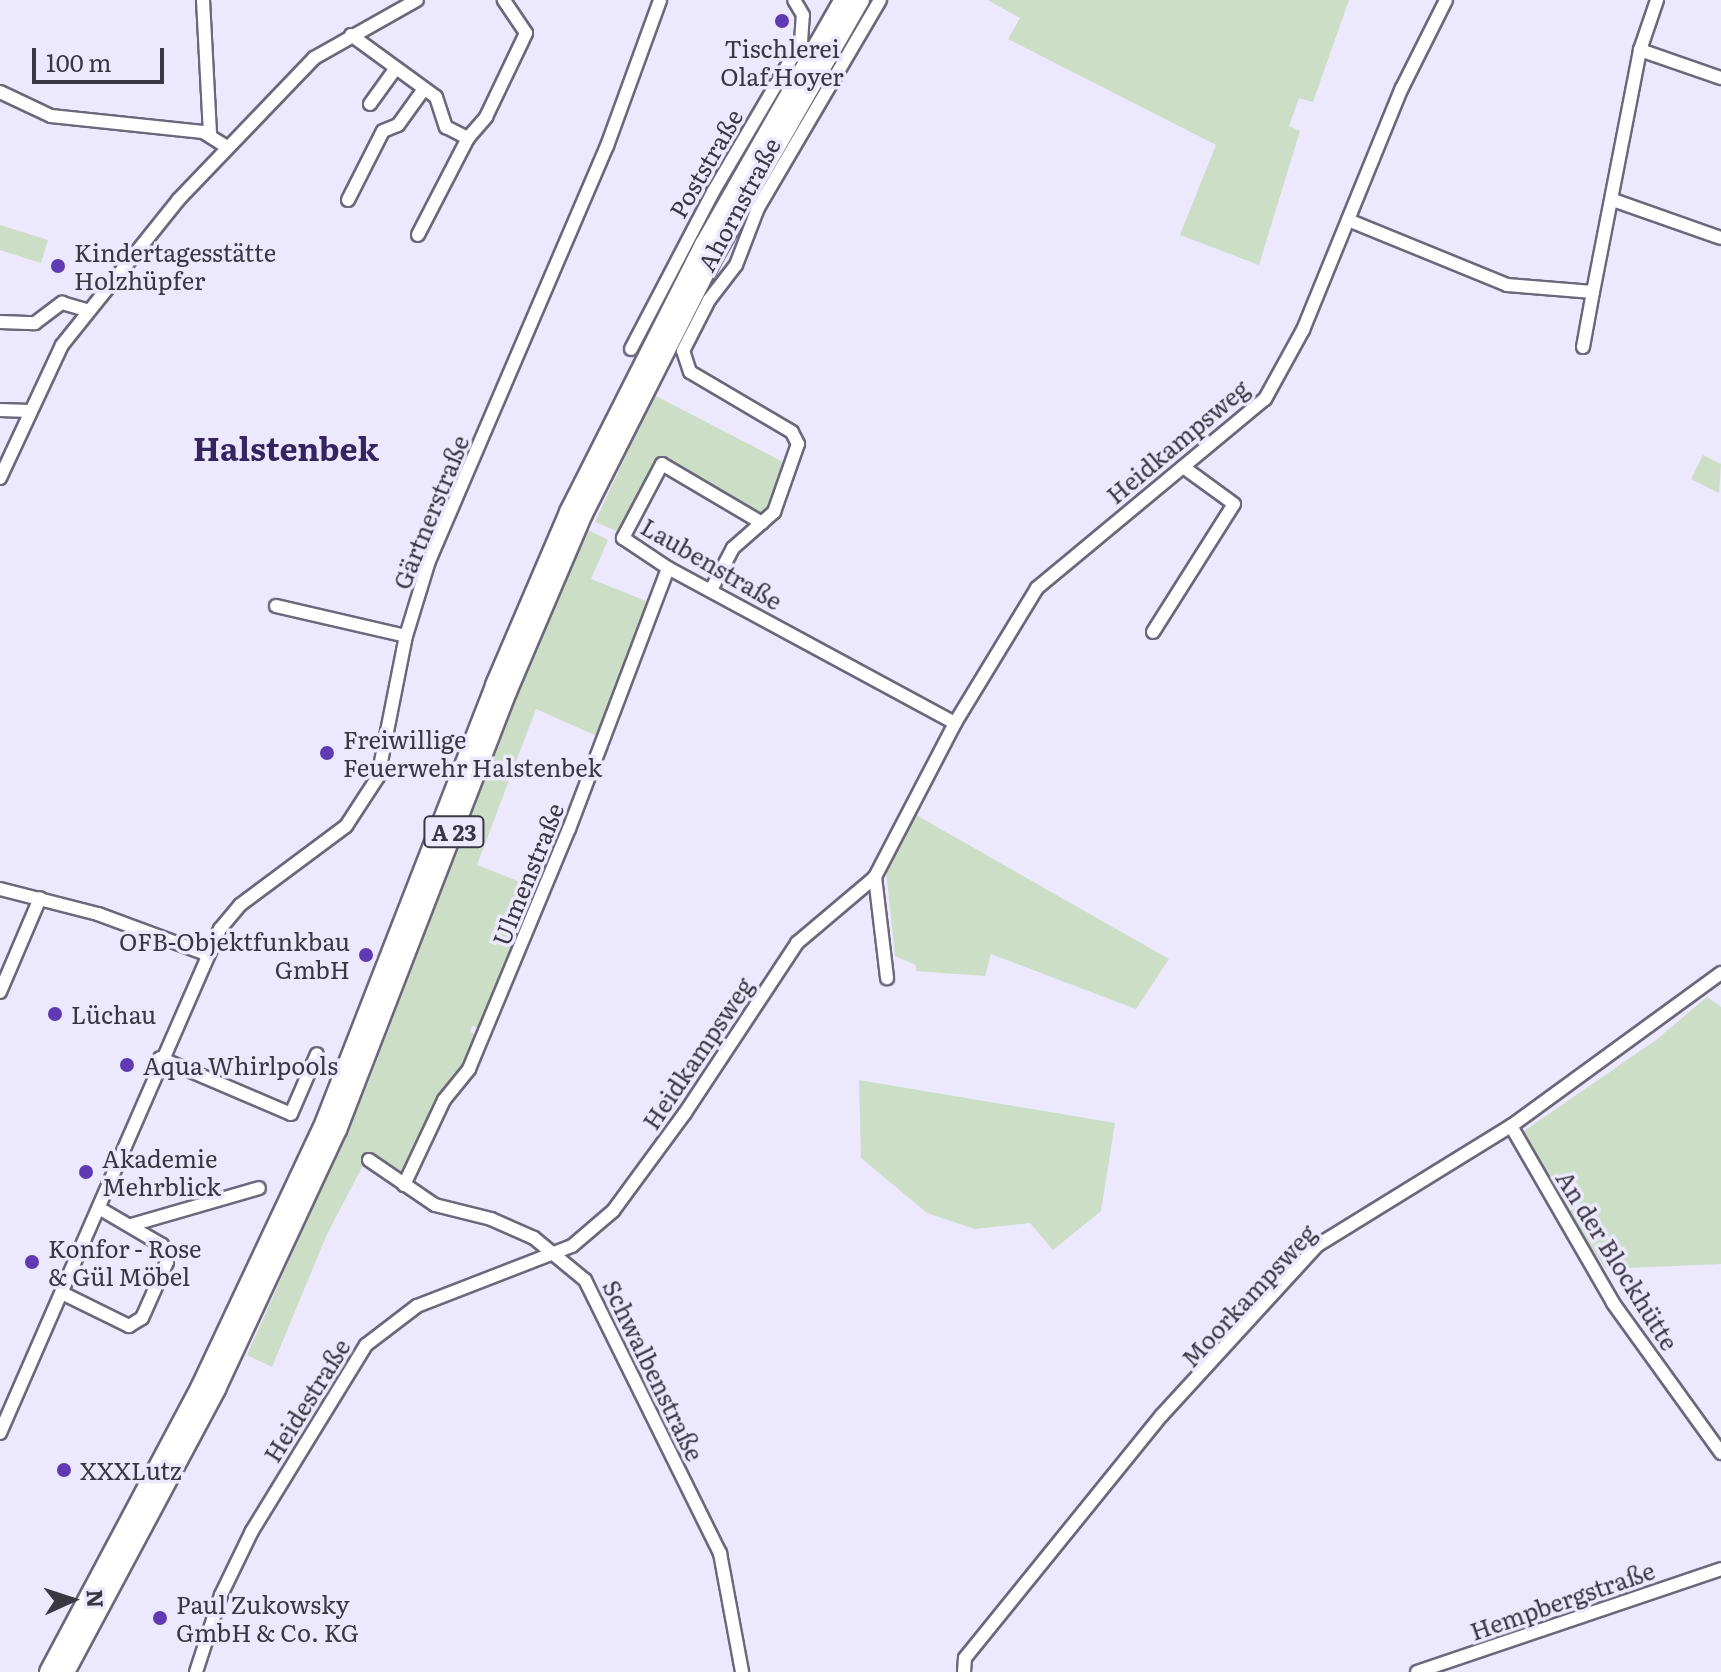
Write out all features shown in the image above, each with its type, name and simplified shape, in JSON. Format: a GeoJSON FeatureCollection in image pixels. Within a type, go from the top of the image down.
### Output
{"type":"FeatureCollection","features":[{"type":"Feature","properties":{"kind":"highway","name":"A 23"},"geometry":{"type":"LineString","coordinates":[[49,1672],[195,1400],[325,1122],[495,685],[569,512],[710,233],[844,0]]}},
{"type":"Feature","properties":{"kind":"highway","name":"A 23"},"geometry":{"type":"LineString","coordinates":[[65,1672],[216,1389],[337,1130],[507,692],[583,514],[715,253],[860,0]]}},
{"type":"Feature","properties":{"kind":"street"},"geometry":{"type":"LineString","coordinates":[[203,0],[210,133]]}},
{"type":"Feature","properties":{"kind":"street"},"geometry":{"type":"LineString","coordinates":[[0,478],[56,355],[87,310],[207,168],[314,58],[417,0]]}},
{"type":"Feature","properties":{"kind":"street"},"geometry":{"type":"LineString","coordinates":[[418,235],[468,138],[486,117],[526,33],[500,0]]}},
{"type":"Feature","properties":{"kind":"street","name":"Gärtnerstraße"},"geometry":{"type":"LineString","coordinates":[[0,1433],[206,954],[240,905],[329,841],[359,810],[380,771],[406,636],[429,561],[607,147],[660,0]]}},
{"type":"Feature","properties":{"kind":"street","name":"Poststraße"},"geometry":{"type":"LineString","coordinates":[[631,349],[705,205],[801,42],[803,15],[794,0]]}},
{"type":"Feature","properties":{"kind":"street","name":"Ahornstraße"},"geometry":{"type":"LineString","coordinates":[[711,590],[733,548],[774,512],[797,450],[797,437],[690,372],[683,351],[709,300],[736,265],[758,208],[880,0]]}},
{"type":"Feature","properties":{"kind":"street","name":"Heidkampsweg"},"geometry":{"type":"LineString","coordinates":[[557,1254],[599,1225],[629,1191],[797,943],[875,877],[955,723],[1037,588],[1246,417],[1281,376],[1402,88],[1446,0]]}},
{"type":"Feature","properties":{"kind":"street"},"geometry":{"type":"LineString","coordinates":[[1583,347],[1640,50],[1657,0]]}},
{"type":"Feature","properties":{"kind":"street"},"geometry":{"type":"LineString","coordinates":[[351,35],[436,97],[446,127],[468,138]]}},
{"type":"Feature","properties":{"kind":"street"},"geometry":{"type":"LineString","coordinates":[[1640,50],[1721,78]]}},
{"type":"Feature","properties":{"kind":"street"},"geometry":{"type":"LineString","coordinates":[[370,104],[396,68]]}},
{"type":"Feature","properties":{"kind":"street"},"geometry":{"type":"LineString","coordinates":[[348,200],[383,131],[398,125],[424,89]]}},
{"type":"Feature","properties":{"kind":"street"},"geometry":{"type":"LineString","coordinates":[[0,92],[51,116],[210,133],[227,147]]}},
{"type":"Feature","properties":{"kind":"street"},"geometry":{"type":"LineString","coordinates":[[1613,200],[1721,238]]}},
{"type":"Feature","properties":{"kind":"street"},"geometry":{"type":"LineString","coordinates":[[1348,220],[1507,285],[1593,292]]}},
{"type":"Feature","properties":{"kind":"street"},"geometry":{"type":"LineString","coordinates":[[0,322],[35,323],[62,303],[87,310]]}},
{"type":"Feature","properties":{"kind":"street"},"geometry":{"type":"LineString","coordinates":[[0,410],[30,411]]}},
{"type":"Feature","properties":{"kind":"street","name":"Laubenstraße"},"geometry":{"type":"LineString","coordinates":[[762,523],[662,464],[623,538],[668,568],[955,723]]}},
{"type":"Feature","properties":{"kind":"street"},"geometry":{"type":"LineString","coordinates":[[1153,632],[1234,504],[1183,467]]}},
{"type":"Feature","properties":{"kind":"street","name":"Ulmenstraße"},"geometry":{"type":"LineString","coordinates":[[404,1185],[444,1100],[469,1069],[569,829],[668,568]]}},
{"type":"Feature","properties":{"kind":"street"},"geometry":{"type":"LineString","coordinates":[[276,606],[406,636]]}},
{"type":"Feature","properties":{"kind":"street"},"geometry":{"type":"LineString","coordinates":[[875,877],[887,978]]}},
{"type":"Feature","properties":{"kind":"street"},"geometry":{"type":"LineString","coordinates":[[0,889],[40,898],[206,954]]}},
{"type":"Feature","properties":{"kind":"street"},"geometry":{"type":"LineString","coordinates":[[0,992],[40,898]]}},
{"type":"Feature","properties":{"kind":"street","name":"Moorkampsweg"},"geometry":{"type":"LineString","coordinates":[[964,1672],[965,1658],[1154,1425],[1318,1245],[1511,1126],[1721,973]]}},
{"type":"Feature","properties":{"kind":"street"},"geometry":{"type":"LineString","coordinates":[[160,1058],[291,1114],[317,1054]]}},
{"type":"Feature","properties":{"kind":"street","name":"An der Blockhütte"},"geometry":{"type":"LineString","coordinates":[[1511,1126],[1613,1303],[1721,1453]]}},
{"type":"Feature","properties":{"kind":"street","name":"Schwalbenstraße"},"geometry":{"type":"LineString","coordinates":[[369,1160],[435,1205],[515,1228],[557,1254],[597,1297],[720,1553],[742,1672]]}},
{"type":"Feature","properties":{"kind":"street"},"geometry":{"type":"LineString","coordinates":[[131,1225],[259,1188]]}},
{"type":"Feature","properties":{"kind":"street"},"geometry":{"type":"LineString","coordinates":[[62,1293],[121,1325],[137,1324],[168,1255],[162,1245],[99,1208]]}},
{"type":"Feature","properties":{"kind":"street","name":"Heidestraße"},"geometry":{"type":"LineString","coordinates":[[196,1672],[221,1595],[252,1531],[366,1345],[417,1306],[557,1254]]}},
{"type":"Feature","properties":{"kind":"street","name":"Hempbergstraße"},"geometry":{"type":"LineString","coordinates":[[1419,1672],[1721,1569]]}},
{"type":"Feature","properties":{"kind":"green space"},"geometry":{"type":"Polygon","coordinates":[[[988,0],[1349,0],[1313,102],[1299,98],[1289,126],[1300,131],[1259,265],[1180,235],[1216,145],[1008,39],[1020,18],[988,0]]]}},
{"type":"Feature","properties":{"kind":"green space"},"geometry":{"type":"Polygon","coordinates":[[[0,225],[48,240],[41,263],[0,250],[0,225]]]}},
{"type":"Feature","properties":{"kind":"green space"},"geometry":{"type":"Polygon","coordinates":[[[654,395],[787,464],[771,509],[762,517],[662,456],[619,532],[595,522],[654,395]]]}},
{"type":"Feature","properties":{"kind":"green space"},"geometry":{"type":"Polygon","coordinates":[[[1703,455],[1721,464],[1719,493],[1691,479],[1703,455]]]}},
{"type":"Feature","properties":{"kind":"green space"},"geometry":{"type":"Polygon","coordinates":[[[588,530],[608,540],[591,579],[651,603],[599,737],[536,709],[477,865],[538,889],[481,1028],[472,1026],[470,1032],[478,1035],[462,1072],[442,1091],[402,1176],[369,1154],[327,1234],[272,1367],[247,1355],[365,1091],[508,717],[588,530]]]}},
{"type":"Feature","properties":{"kind":"green space"},"geometry":{"type":"Polygon","coordinates":[[[916,815],[1169,959],[1136,1009],[991,954],[985,976],[916,971],[916,965],[895,956],[886,871],[916,815]]]}},
{"type":"Feature","properties":{"kind":"green space"},"geometry":{"type":"Polygon","coordinates":[[[1707,997],[1721,1007],[1721,1264],[1606,1269],[1514,1138],[1656,1040],[1707,997]]]}},
{"type":"Feature","properties":{"kind":"green space"},"geometry":{"type":"Polygon","coordinates":[[[859,1080],[1115,1123],[1101,1211],[1053,1250],[1030,1223],[975,1229],[927,1213],[861,1158],[859,1080]]]}},
{"type":"Feature","properties":{"kind":"place","name":"Tischlerei Olaf Hoyer"},"geometry":{"type":"Point","coordinates":[782,21]}},
{"type":"Feature","properties":{"kind":"place","name":"Kindertagesstätte Holzhüpfer"},"geometry":{"type":"Point","coordinates":[58,266]}},
{"type":"Feature","properties":{"kind":"place","name":"Freiwillige Feuerwehr Halstenbek"},"geometry":{"type":"Point","coordinates":[327,753]}},
{"type":"Feature","properties":{"kind":"place","name":"OFB-Objektfunkbau GmbH"},"geometry":{"type":"Point","coordinates":[366,955]}},
{"type":"Feature","properties":{"kind":"place","name":"Lüchau"},"geometry":{"type":"Point","coordinates":[55,1014]}},
{"type":"Feature","properties":{"kind":"place","name":"Aqua Whirlpools"},"geometry":{"type":"Point","coordinates":[127,1065]}},
{"type":"Feature","properties":{"kind":"place","name":"Akademie Mehrblick"},"geometry":{"type":"Point","coordinates":[86,1172]}},
{"type":"Feature","properties":{"kind":"place","name":"Konfor - Rose & Gül Möbel"},"geometry":{"type":"Point","coordinates":[32,1262]}},
{"type":"Feature","properties":{"kind":"place","name":"XXXLutz"},"geometry":{"type":"Point","coordinates":[64,1470]}},
{"type":"Feature","properties":{"kind":"place","name":"Paul Zukowsky GmbH & Co. KG"},"geometry":{"type":"Point","coordinates":[160,1618]}},
{"type":"Feature","properties":{"kind":"district","name":"Halstenbek"},"geometry":{"type":"Point","coordinates":[286,447]}}]}
